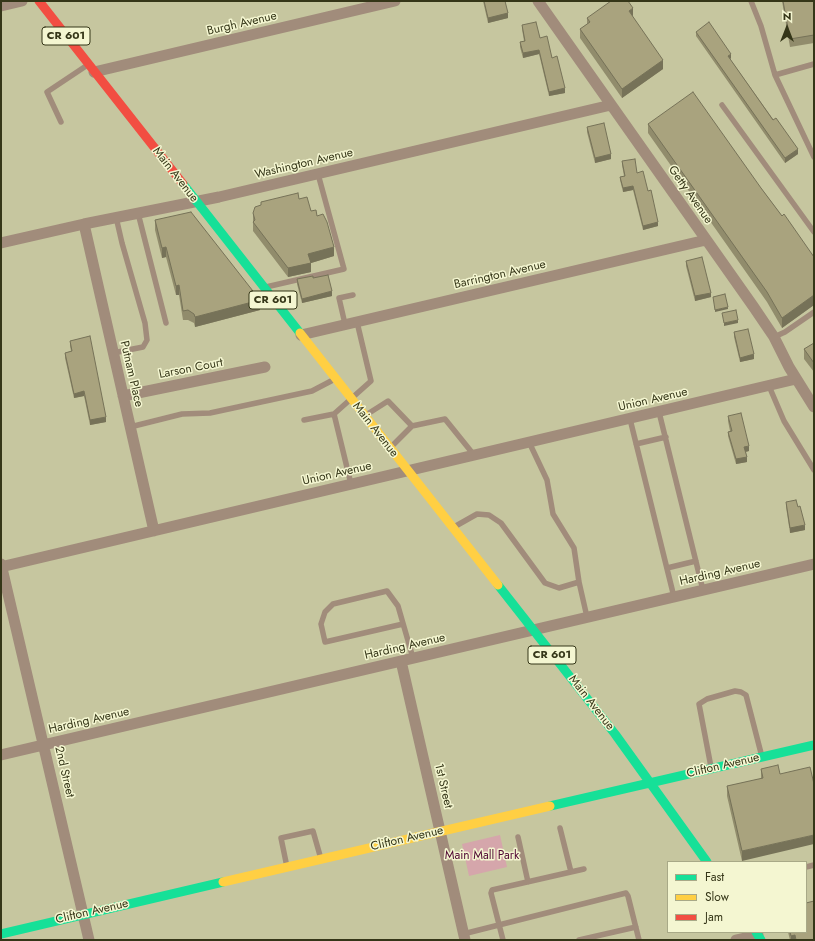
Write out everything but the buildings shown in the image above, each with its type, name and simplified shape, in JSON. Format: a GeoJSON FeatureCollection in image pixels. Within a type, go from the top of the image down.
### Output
{"type":"FeatureCollection","features":[{"type":"Feature","properties":{"kind":"main road","name":"Main Avenue"},"geometry":{"type":"LineString","coordinates":[[39,1],[615,734],[706,861]]}},
{"type":"Feature","properties":{"kind":"main road","name":"Clifton Avenue"},"geometry":{"type":"LineString","coordinates":[[1,934],[814,745]]}},
{"type":"Feature","properties":{"kind":"street"},"geometry":{"type":"LineString","coordinates":[[1,6],[22,1]]}},
{"type":"Feature","properties":{"kind":"street","name":"Burgh Avenue"},"geometry":{"type":"LineString","coordinates":[[91,68],[396,1]]}},
{"type":"Feature","properties":{"kind":"street","name":"Getty Avenue"},"geometry":{"type":"LineString","coordinates":[[538,1],[774,337],[796,379],[814,407]]}},
{"type":"Feature","properties":{"kind":"street","name":"Washington Avenue"},"geometry":{"type":"LineString","coordinates":[[1,243],[318,174],[611,105]]}},
{"type":"Feature","properties":{"kind":"street","name":"Putnam Place"},"geometry":{"type":"LineString","coordinates":[[84,224],[154,531]]}},
{"type":"Feature","properties":{"kind":"street","name":"Barrington Avenue"},"geometry":{"type":"LineString","coordinates":[[301,335],[706,240]]}},
{"type":"Feature","properties":{"kind":"street","name":"Larson Court"},"geometry":{"type":"LineString","coordinates":[[123,396],[265,367]]}},
{"type":"Feature","properties":{"kind":"street","name":"Union Avenue"},"geometry":{"type":"LineString","coordinates":[[1,566],[796,379]]}},
{"type":"Feature","properties":{"kind":"street","name":"Harding Avenue"},"geometry":{"type":"LineString","coordinates":[[1,755],[814,564]]}},
{"type":"Feature","properties":{"kind":"street","name":"2nd Street"},"geometry":{"type":"LineString","coordinates":[[1,566],[89,940]]}},
{"type":"Feature","properties":{"kind":"street","name":"1st Street"},"geometry":{"type":"LineString","coordinates":[[401,661],[464,937]]}},
{"type":"Feature","properties":{"kind":"street"},"geometry":{"type":"LineString","coordinates":[[736,940],[758,936]]}},
{"type":"Feature","properties":{"kind":"lane"},"geometry":{"type":"LineString","coordinates":[[751,1],[761,26],[775,75],[814,157]]}},
{"type":"Feature","properties":{"kind":"lane"},"geometry":{"type":"LineString","coordinates":[[775,75],[814,64]]}},
{"type":"Feature","properties":{"kind":"lane"},"geometry":{"type":"LineString","coordinates":[[61,122],[47,92],[91,68]]}},
{"type":"Feature","properties":{"kind":"lane"},"geometry":{"type":"LineString","coordinates":[[722,105],[814,232]]}},
{"type":"Feature","properties":{"kind":"lane"},"geometry":{"type":"LineString","coordinates":[[263,287],[344,269],[318,174]]}},
{"type":"Feature","properties":{"kind":"lane"},"geometry":{"type":"LineString","coordinates":[[138,213],[166,323]]}},
{"type":"Feature","properties":{"kind":"lane"},"geometry":{"type":"LineString","coordinates":[[113,353],[143,347],[147,340],[145,323],[116,217]]}},
{"type":"Feature","properties":{"kind":"lane"},"geometry":{"type":"LineString","coordinates":[[345,324],[339,298],[353,295]]}},
{"type":"Feature","properties":{"kind":"lane"},"geometry":{"type":"LineString","coordinates":[[774,337],[785,332],[814,312]]}},
{"type":"Feature","properties":{"kind":"lane"},"geometry":{"type":"LineString","coordinates":[[304,420],[334,414],[371,382],[357,322]]}},
{"type":"Feature","properties":{"kind":"lane"},"geometry":{"type":"LineString","coordinates":[[130,427],[182,414],[210,413],[312,391],[335,379]]}},
{"type":"Feature","properties":{"kind":"lane"},"geometry":{"type":"LineString","coordinates":[[769,386],[784,421],[814,470]]}},
{"type":"Feature","properties":{"kind":"lane"},"geometry":{"type":"LineString","coordinates":[[365,416],[388,401],[412,426]]}},
{"type":"Feature","properties":{"kind":"lane"},"geometry":{"type":"LineString","coordinates":[[659,412],[703,590]]}},
{"type":"Feature","properties":{"kind":"lane"},"geometry":{"type":"LineString","coordinates":[[334,414],[351,484]]}},
{"type":"Feature","properties":{"kind":"lane"},"geometry":{"type":"LineString","coordinates":[[390,448],[412,426],[445,418],[474,455]]}},
{"type":"Feature","properties":{"kind":"lane"},"geometry":{"type":"LineString","coordinates":[[630,418],[674,597]]}},
{"type":"Feature","properties":{"kind":"lane"},"geometry":{"type":"LineString","coordinates":[[636,444],[666,438]]}},
{"type":"Feature","properties":{"kind":"lane"},"geometry":{"type":"LineString","coordinates":[[529,442],[547,480],[553,514],[574,548],[586,617]]}},
{"type":"Feature","properties":{"kind":"lane"},"geometry":{"type":"LineString","coordinates":[[452,528],[477,514],[489,515],[502,523],[545,583],[559,588],[579,582]]}},
{"type":"Feature","properties":{"kind":"lane"},"geometry":{"type":"LineString","coordinates":[[667,568],[696,561]]}},
{"type":"Feature","properties":{"kind":"lane"},"geometry":{"type":"LineString","coordinates":[[403,624],[325,642],[321,624],[324,612],[333,604],[387,591],[398,606],[413,658]]}},
{"type":"Feature","properties":{"kind":"lane"},"geometry":{"type":"LineString","coordinates":[[712,769],[699,704],[735,691],[746,695],[762,757]]}},
{"type":"Feature","properties":{"kind":"lane"},"geometry":{"type":"LineString","coordinates":[[560,828],[571,872]]}},
{"type":"Feature","properties":{"kind":"lane"},"geometry":{"type":"LineString","coordinates":[[287,867],[281,838],[313,831],[321,859]]}},
{"type":"Feature","properties":{"kind":"lane"},"geometry":{"type":"LineString","coordinates":[[518,836],[528,882]]}},
{"type":"Feature","properties":{"kind":"lane"},"geometry":{"type":"LineString","coordinates":[[503,940],[492,891],[584,869]]}},
{"type":"Feature","properties":{"kind":"lane"},"geometry":{"type":"LineString","coordinates":[[464,937],[499,925],[626,893],[639,940]]}},
{"type":"Feature","properties":{"kind":"lane"},"geometry":{"type":"LineString","coordinates":[[579,940],[636,927]]}},
{"type":"Feature","properties":{"kind":"green space","name":"Main Mall Park"},"geometry":{"type":"Polygon","coordinates":[[[500,835],[507,867],[469,876],[462,844],[500,835]]]}},
{"type":"Feature","properties":{"kind":"traffic: fast"},"geometry":{"type":"LineString","coordinates":[[183,184],[300,333]]}},
{"type":"Feature","properties":{"kind":"traffic: fast"},"geometry":{"type":"LineString","coordinates":[[498,585],[615,734],[706,861]]}},
{"type":"Feature","properties":{"kind":"traffic: fast"},"geometry":{"type":"LineString","coordinates":[[550,806],[814,745]]}},
{"type":"Feature","properties":{"kind":"traffic: fast"},"geometry":{"type":"LineString","coordinates":[[1,934],[223,882]]}},
{"type":"Feature","properties":{"kind":"traffic: fast"},"geometry":{"type":"LineString","coordinates":[[757,933],[761,940]]}},
{"type":"Feature","properties":{"kind":"traffic: slow"},"geometry":{"type":"LineString","coordinates":[[300,333],[498,585]]}},
{"type":"Feature","properties":{"kind":"traffic: slow"},"geometry":{"type":"LineString","coordinates":[[223,882],[550,806]]}},
{"type":"Feature","properties":{"kind":"traffic: jam"},"geometry":{"type":"LineString","coordinates":[[39,1],[183,184]]}}]}
